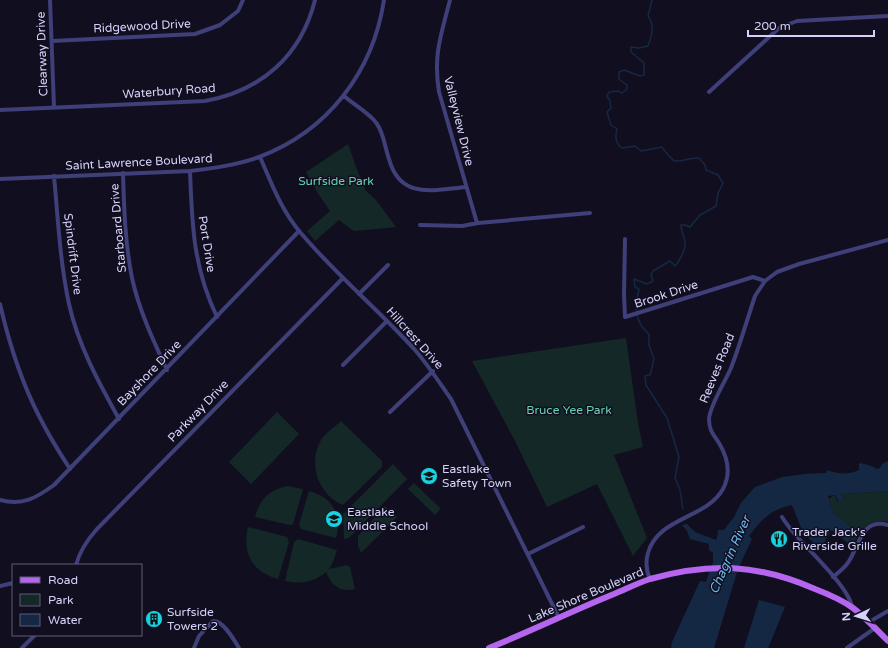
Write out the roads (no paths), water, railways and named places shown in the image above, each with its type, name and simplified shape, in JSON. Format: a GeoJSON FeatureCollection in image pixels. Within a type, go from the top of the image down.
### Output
{"type":"FeatureCollection","features":[{"type":"Feature","properties":{"kind":"main road","name":"Lake Shore Boulevard"},"geometry":{"type":"LineString","coordinates":[[489,648],[650,579],[692,570],[734,567],[761,570],[794,579],[830,595],[852,608],[888,641]]}},
{"type":"Feature","properties":{"kind":"street","name":"Clearway Drive"},"geometry":{"type":"LineString","coordinates":[[50,0],[54,108]]}},
{"type":"Feature","properties":{"kind":"street","name":"Ridgewood Drive"},"geometry":{"type":"LineString","coordinates":[[52,41],[195,34],[220,25],[238,11],[243,0]]}},
{"type":"Feature","properties":{"kind":"street","name":"Waterbury Road"},"geometry":{"type":"LineString","coordinates":[[0,110],[205,101],[243,90],[266,76],[290,53],[307,25],[315,0]]}},
{"type":"Feature","properties":{"kind":"street","name":"Saint Lawrence Boulevard"},"geometry":{"type":"LineString","coordinates":[[0,179],[190,171],[230,165],[260,157],[281,147],[312,127],[344,96],[369,56],[378,29],[384,0]]}},
{"type":"Feature","properties":{"kind":"street","name":"Valleyview Drive"},"geometry":{"type":"LineString","coordinates":[[450,0],[437,48],[437,79],[439,92],[477,223]]}},
{"type":"Feature","properties":{"kind":"street"},"geometry":{"type":"LineString","coordinates":[[709,92],[779,28],[797,21],[888,16]]}},
{"type":"Feature","properties":{"kind":"street"},"geometry":{"type":"LineString","coordinates":[[344,96],[377,124],[392,169],[397,177],[409,186],[424,191],[466,187]]}},
{"type":"Feature","properties":{"kind":"street","name":"Hillcrest Drive"},"geometry":{"type":"LineString","coordinates":[[260,157],[280,202],[299,231],[343,278],[414,349],[432,371],[451,399],[559,618]]}},
{"type":"Feature","properties":{"kind":"street","name":"Port Drive"},"geometry":{"type":"LineString","coordinates":[[190,171],[193,234],[200,271],[208,298],[217,317]]}},
{"type":"Feature","properties":{"kind":"street","name":"Starboard Drive"},"geometry":{"type":"LineString","coordinates":[[123,173],[126,236],[132,278],[140,308],[167,370]]}},
{"type":"Feature","properties":{"kind":"street","name":"Spindrift Drive"},"geometry":{"type":"LineString","coordinates":[[54,176],[62,267],[69,305],[80,338],[93,369],[119,419]]}},
{"type":"Feature","properties":{"kind":"street"},"geometry":{"type":"LineString","coordinates":[[420,225],[462,226],[477,223],[590,213]]}},
{"type":"Feature","properties":{"kind":"street","name":"Bayshore Drive"},"geometry":{"type":"LineString","coordinates":[[0,500],[11,503],[27,501],[54,485],[167,370],[299,231]]}},
{"type":"Feature","properties":{"kind":"street","name":"Brook Drive"},"geometry":{"type":"LineString","coordinates":[[626,239],[624,294],[625,317],[640,314],[753,277],[765,281]]}},
{"type":"Feature","properties":{"kind":"street","name":"Reeves Road"},"geometry":{"type":"LineString","coordinates":[[650,579],[646,570],[646,558],[649,548],[656,538],[673,524],[715,500],[728,477],[728,464],[724,453],[712,433],[709,419],[712,406],[731,367],[755,296],[765,281],[777,272],[799,264],[888,240]]}},
{"type":"Feature","properties":{"kind":"street"},"geometry":{"type":"LineString","coordinates":[[359,294],[388,265]]}},
{"type":"Feature","properties":{"kind":"street","name":"Parkway Drive"},"geometry":{"type":"LineString","coordinates":[[76,564],[86,541],[97,529],[343,278]]}},
{"type":"Feature","properties":{"kind":"street"},"geometry":{"type":"LineString","coordinates":[[0,304],[17,365],[30,396],[39,416],[70,469]]}},
{"type":"Feature","properties":{"kind":"street"},"geometry":{"type":"LineString","coordinates":[[343,365],[387,321]]}},
{"type":"Feature","properties":{"kind":"street"},"geometry":{"type":"LineString","coordinates":[[390,412],[432,371]]}},
{"type":"Feature","properties":{"kind":"street"},"geometry":{"type":"LineString","coordinates":[[782,517],[792,531],[833,576],[851,600],[852,608]]}},
{"type":"Feature","properties":{"kind":"street"},"geometry":{"type":"LineString","coordinates":[[833,576],[847,564],[862,535],[868,528],[875,524],[888,525]]}},
{"type":"Feature","properties":{"kind":"street"},"geometry":{"type":"LineString","coordinates":[[528,554],[583,527]]}},
{"type":"Feature","properties":{"kind":"street"},"geometry":{"type":"LineString","coordinates":[[0,586],[12,583]]}},
{"type":"Feature","properties":{"kind":"street"},"geometry":{"type":"LineString","coordinates":[[869,622],[888,611]]}},
{"type":"Feature","properties":{"kind":"street"},"geometry":{"type":"LineString","coordinates":[[194,648],[199,636],[213,621],[220,622],[239,648]]}},
{"type":"Feature","properties":{"kind":"street"},"geometry":{"type":"LineString","coordinates":[[847,648],[875,628]]}},
{"type":"Feature","properties":{"kind":"street"},"geometry":{"type":"LineString","coordinates":[[22,648],[34,636]]}},
{"type":"Feature","properties":{"kind":"water","name":"Chagrin River"},"geometry":{"type":"Polygon","coordinates":[[[888,461],[888,491],[841,494],[844,499],[839,502],[835,495],[828,496],[833,513],[855,530],[848,543],[831,530],[823,545],[813,543],[802,530],[792,505],[772,512],[749,536],[752,539],[738,569],[714,648],[671,648],[672,642],[700,581],[706,582],[713,562],[713,553],[709,550],[709,544],[690,539],[687,531],[682,525],[687,524],[695,532],[716,540],[718,530],[724,530],[734,517],[741,503],[755,487],[782,477],[826,473],[827,470],[839,473],[851,473],[859,470],[859,464],[861,463],[877,469],[888,461]]]}},
{"type":"Feature","properties":{"kind":"water"},"geometry":{"type":"Polygon","coordinates":[[[759,600],[785,607],[768,648],[744,648],[759,600]]]}},
{"type":"Feature","properties":{"kind":"waterway"},"geometry":{"type":"LineString","coordinates":[[652,0],[648,16],[652,23],[651,38],[648,46],[639,48],[631,47],[631,52],[644,63],[644,75],[640,76],[624,70],[619,72],[619,79],[627,85],[627,89],[622,93],[618,91],[609,92],[607,96],[610,101],[611,108],[607,112],[611,125],[617,129],[617,142],[622,148],[635,146],[641,151],[662,147],[674,161],[699,158],[705,165],[706,170],[718,175],[723,183],[718,193],[716,206],[700,215],[690,227],[681,225],[685,240],[685,247],[677,264],[675,266],[670,261],[653,271],[651,274],[653,281],[647,284],[634,279],[635,287],[639,289],[636,308],[638,319],[649,334],[649,345],[654,359],[650,375],[645,376],[646,385],[667,418],[679,457],[675,478],[680,490],[683,509]]}},
{"type":"Feature","properties":{"kind":"place","name":"Eastlake Safety Town"},"geometry":{"type":"Point","coordinates":[429,476]}},
{"type":"Feature","properties":{"kind":"place","name":"Eastlake Middle School"},"geometry":{"type":"Point","coordinates":[334,519]}},
{"type":"Feature","properties":{"kind":"place","name":"Trader Jack's Riverside Grille"},"geometry":{"type":"Point","coordinates":[779,539]}},
{"type":"Feature","properties":{"kind":"place","name":"Surfside Towers 2"},"geometry":{"type":"Point","coordinates":[154,619]}},
{"type":"Feature","properties":{"kind":"park label","name":"Surfside Park"},"geometry":{"type":"Point","coordinates":[336,181]}},
{"type":"Feature","properties":{"kind":"park label","name":"Bruce Yee Park"},"geometry":{"type":"Point","coordinates":[569,410]}}]}
